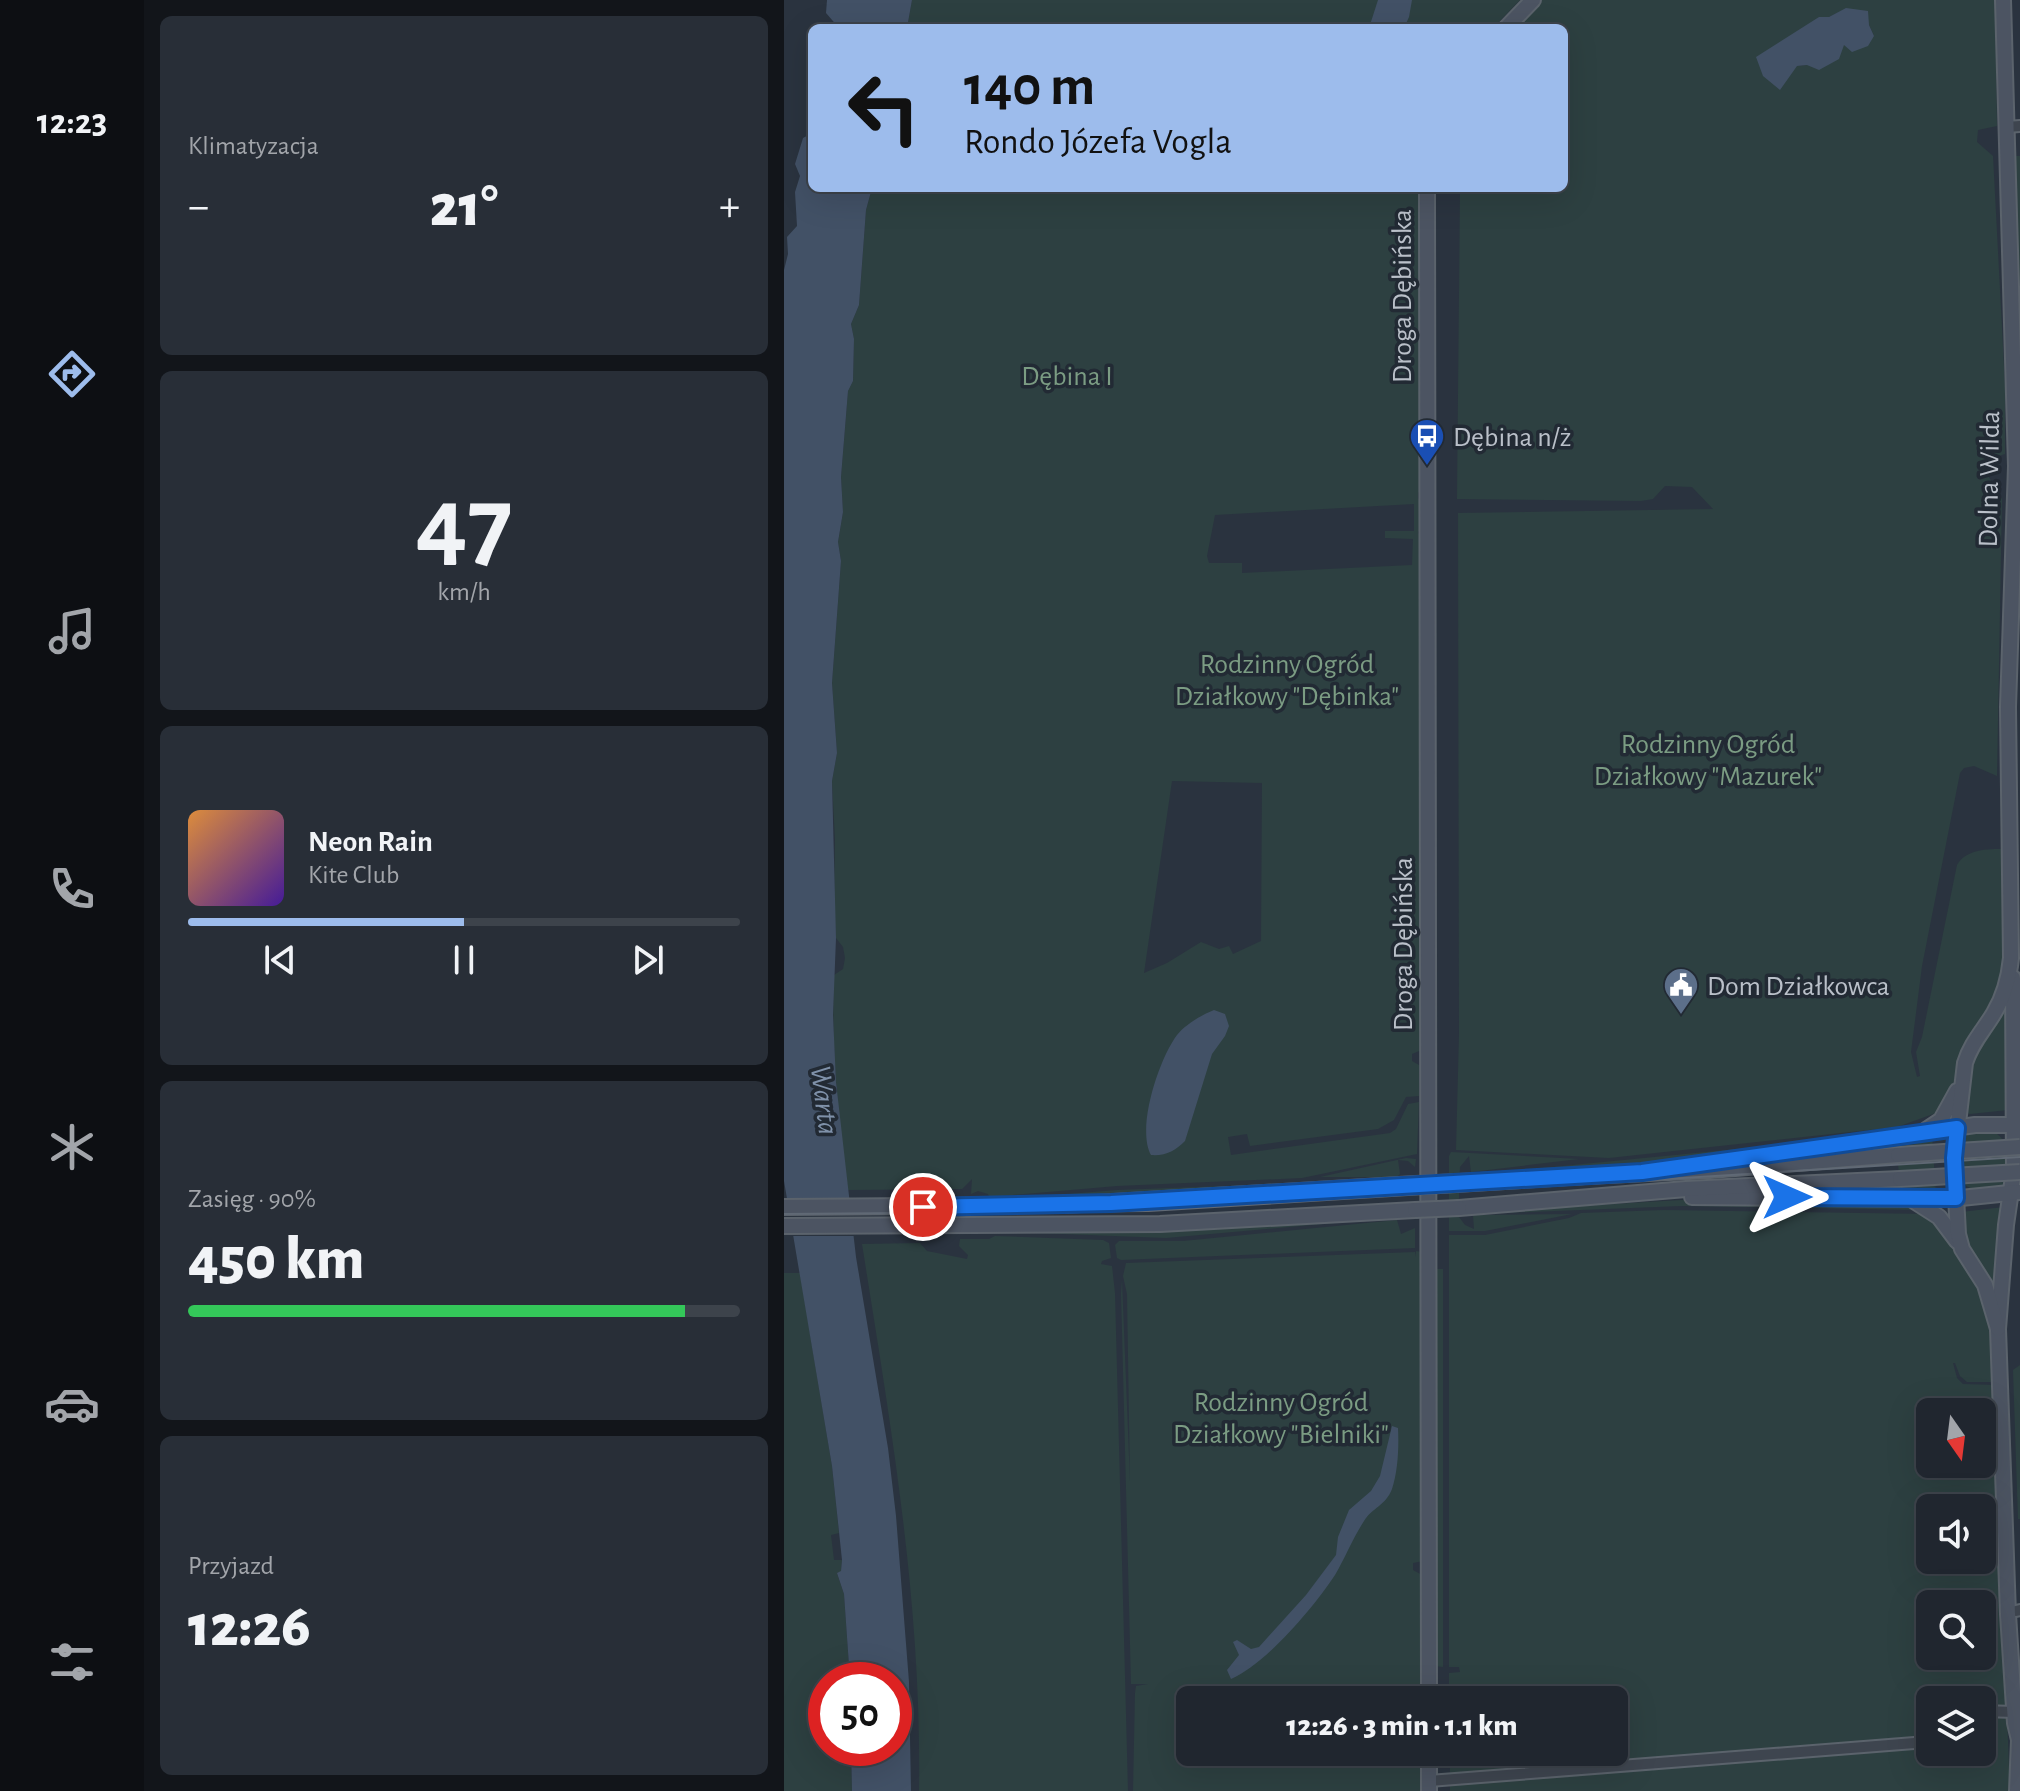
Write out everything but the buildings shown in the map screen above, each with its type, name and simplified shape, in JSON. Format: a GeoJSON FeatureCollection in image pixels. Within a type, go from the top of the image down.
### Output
{"type":"FeatureCollection","features":[{"type":"Feature","properties":{"kind":"main road"},"geometry":{"type":"LineString","coordinates":[[1510,24],[1533,0]]}},
{"type":"Feature","properties":{"kind":"main road","name":"Dolna Wilda"},"geometry":{"type":"LineString","coordinates":[[2003,0],[2014,121],[2018,471],[2008,707],[2011,958],[2017,1125],[2015,1193]]}},
{"type":"Feature","properties":{"kind":"main road","name":"Droga Dębińska"},"geometry":{"type":"LineString","coordinates":[[1427,192],[1429,1686]]}},
{"type":"Feature","properties":{"kind":"main road","name":"Dolna Wilda"},"geometry":{"type":"LineString","coordinates":[[1956,1198],[1954,1158],[1969,1050],[1996,1009],[2006,987],[2011,958]]}},
{"type":"Feature","properties":{"kind":"main road"},"geometry":{"type":"LineString","coordinates":[[2014,1074],[2020,1096]]}},
{"type":"Feature","properties":{"kind":"main road"},"geometry":{"type":"LineString","coordinates":[[1915,1134],[1930,1129],[1941,1120],[1963,1080]]}},
{"type":"Feature","properties":{"kind":"main road"},"geometry":{"type":"LineString","coordinates":[[1642,1172],[1985,1124],[2017,1125]]}},
{"type":"Feature","properties":{"kind":"main road"},"geometry":{"type":"LineString","coordinates":[[784,1207],[1095,1204],[1415,1184],[1750,1168],[2020,1147]]}},
{"type":"Feature","properties":{"kind":"main road"},"geometry":{"type":"LineString","coordinates":[[784,1226],[1160,1224],[1459,1208],[1770,1184],[2020,1172]]}},
{"type":"Feature","properties":{"kind":"main road"},"geometry":{"type":"LineString","coordinates":[[1624,1196],[1902,1199],[2015,1193],[2005,1242],[1998,1329],[2008,1614],[2019,1740],[2016,1791]]}},
{"type":"Feature","properties":{"kind":"main road"},"geometry":{"type":"LineString","coordinates":[[1956,1198],[1962,1249]]}},
{"type":"Feature","properties":{"kind":"main road"},"geometry":{"type":"LineString","coordinates":[[1902,1199],[1930,1209],[1945,1224],[1985,1285],[1998,1329]]}},
{"type":"Feature","properties":{"kind":"main road"},"geometry":{"type":"LineString","coordinates":[[2005,1242],[2020,1210]]}},
{"type":"Feature","properties":{"kind":"street"},"geometry":{"type":"LineString","coordinates":[[1996,1714],[2017,1719]]}},
{"type":"Feature","properties":{"kind":"street"},"geometry":{"type":"LineString","coordinates":[[1429,1786],[1916,1743]]}},
{"type":"Feature","properties":{"kind":"green space"},"geometry":{"type":"Polygon","coordinates":[[[912,0],[1520,0],[1497,24],[908,24],[912,0]]]}},
{"type":"Feature","properties":{"kind":"green space","name":"Rodzinny Ogród Działkowy \"Mazurek\""},"geometry":{"type":"Polygon","coordinates":[[[1542,0],[1995,0],[1997,126],[1978,130],[1977,142],[1993,156],[2005,385],[2005,454],[1980,462],[2002,499],[1997,776],[1974,766],[1964,768],[1960,773],[1922,966],[1911,1052],[1917,1077],[1920,1076],[1916,1052],[1922,1037],[1957,865],[1966,856],[1978,851],[2004,849],[2006,958],[2000,991],[1963,1050],[1950,1095],[1936,1113],[1897,1127],[1609,1158],[1456,1150],[1459,1034],[1458,513],[1713,509],[1692,487],[1665,486],[1653,499],[1641,501],[1457,499],[1460,192],[1568,192],[1568,24],[1519,24],[1542,0]],[[1846,9],[1829,17],[1819,17],[1797,66],[1807,65],[1844,44],[1874,36],[1869,25],[1846,9]]]}},
{"type":"Feature","properties":{"kind":"green space"},"geometry":{"type":"Polygon","coordinates":[[[2016,156],[2020,156],[2020,433],[2016,274],[2016,156]]]}},
{"type":"Feature","properties":{"kind":"green space","name":"Dębina I"},"geometry":{"type":"Polygon","coordinates":[[[871,192],[1423,192],[1421,490],[1418,493],[1421,500],[1421,530],[1418,532],[1421,539],[1424,1049],[1412,1054],[1412,1061],[1419,1065],[1419,1096],[1406,1097],[1394,1120],[1378,1129],[1250,1146],[1247,1134],[1228,1137],[1231,1155],[1390,1133],[1396,1129],[1408,1104],[1419,1102],[1417,1154],[1302,1178],[1117,1186],[989,1197],[978,1191],[971,1194],[972,1179],[962,1189],[848,1190],[834,1056],[834,975],[843,969],[845,958],[843,947],[836,938],[834,907],[832,781],[837,753],[832,683],[841,561],[838,542],[843,512],[841,477],[848,391],[853,381],[854,339],[851,324],[859,305],[866,210],[871,192]],[[1414,504],[1215,515],[1207,556],[1209,563],[1242,563],[1242,573],[1412,565],[1413,539],[1385,538],[1385,531],[1414,531],[1414,504]],[[1172,781],[1144,973],[1201,942],[1219,949],[1229,946],[1233,954],[1261,941],[1262,783],[1172,781]]]}},
{"type":"Feature","properties":{"kind":"green space"},"geometry":{"type":"Polygon","coordinates":[[[2007,1002],[2008,1110],[1963,1112],[1970,1059],[2007,1002]]]}},
{"type":"Feature","properties":{"kind":"green space"},"geometry":{"type":"Polygon","coordinates":[[[1929,1120],[1931,1122],[1910,1130],[1655,1165],[1500,1174],[1788,1144],[1907,1129],[1929,1120]]]}},
{"type":"Feature","properties":{"kind":"green space"},"geometry":{"type":"Polygon","coordinates":[[[1989,1130],[2002,1138],[2005,1144],[2008,1180],[1991,1191],[1978,1191],[1961,1181],[1962,1140],[1972,1131],[1989,1130]]]}},
{"type":"Feature","properties":{"kind":"green space"},"geometry":{"type":"Polygon","coordinates":[[[1932,1135],[1936,1194],[1898,1193],[1896,1141],[1932,1135]]]}},
{"type":"Feature","properties":{"kind":"green space"},"geometry":{"type":"Polygon","coordinates":[[[1451,1152],[1579,1159],[1471,1172],[1469,1156],[1460,1167],[1459,1187],[1541,1185],[1459,1190],[1459,1199],[1542,1195],[1460,1202],[1459,1217],[1465,1225],[1474,1229],[1473,1215],[1572,1214],[1485,1231],[1449,1231],[1451,1152]]]}},
{"type":"Feature","properties":{"kind":"green space"},"geometry":{"type":"Polygon","coordinates":[[[1406,1158],[1416,1159],[1415,1167],[1408,1161],[1398,1160],[1400,1174],[1397,1177],[1320,1177],[1406,1158]]]}},
{"type":"Feature","properties":{"kind":"green space"},"geometry":{"type":"Polygon","coordinates":[[[1390,1180],[1088,1199],[1008,1199],[1117,1190],[1390,1180]]]}},
{"type":"Feature","properties":{"kind":"green space"},"geometry":{"type":"Polygon","coordinates":[[[1681,1200],[1908,1203],[1926,1210],[1681,1206],[1496,1211],[1681,1200]]]}},
{"type":"Feature","properties":{"kind":"green space"},"geometry":{"type":"Polygon","coordinates":[[[2004,1207],[1993,1286],[1965,1243],[1961,1212],[2004,1207]]]}},
{"type":"Feature","properties":{"kind":"green space"},"geometry":{"type":"Polygon","coordinates":[[[1664,1210],[1926,1214],[1956,1248],[1980,1291],[1992,1332],[1992,1375],[1996,1382],[1967,1382],[1953,1363],[1957,1378],[1963,1384],[1996,1385],[2007,1708],[2004,1715],[2007,1717],[2010,1791],[1450,1791],[1450,1766],[1628,1766],[1628,1686],[1449,1686],[1449,1673],[1460,1672],[1459,1667],[1449,1667],[1449,1235],[1485,1235],[1581,1213],[1664,1210]]]}},
{"type":"Feature","properties":{"kind":"green space"},"geometry":{"type":"Polygon","coordinates":[[[1389,1218],[1166,1238],[1008,1232],[1009,1231],[1389,1218]]]}},
{"type":"Feature","properties":{"kind":"green space"},"geometry":{"type":"Polygon","coordinates":[[[1397,1220],[1401,1234],[1415,1228],[1415,1248],[1121,1260],[1117,1258],[1115,1245],[1119,1241],[1183,1241],[1397,1220]]]}},
{"type":"Feature","properties":{"kind":"green space"},"geometry":{"type":"Polygon","coordinates":[[[995,1236],[1103,1240],[1109,1243],[1111,1258],[1101,1264],[1112,1266],[1115,1293],[1128,1791],[919,1791],[919,1721],[910,1584],[894,1448],[862,1244],[920,1243],[927,1251],[967,1259],[968,1255],[959,1246],[960,1239],[989,1239],[995,1236]]]}},
{"type":"Feature","properties":{"kind":"green space","name":"Rodzinny Ogród Działkowy \"Bielniki\""},"geometry":{"type":"Polygon","coordinates":[[[1416,1251],[1422,1252],[1423,1561],[1413,1563],[1413,1570],[1422,1575],[1425,1686],[1176,1686],[1176,1766],[1425,1766],[1425,1791],[1133,1791],[1135,1693],[1136,1686],[1148,1684],[1131,1684],[1121,1293],[1122,1280],[1130,1482],[1127,1294],[1123,1276],[1126,1263],[1415,1252],[1415,1257],[1416,1251]]]}},
{"type":"Feature","properties":{"kind":"green space"},"geometry":{"type":"Polygon","coordinates":[[[1436,1269],[1443,1269],[1443,1667],[1435,1666],[1432,1294],[1436,1269]]]}},
{"type":"Feature","properties":{"kind":"green space"},"geometry":{"type":"Polygon","coordinates":[[[784,1273],[800,1273],[832,1466],[839,1533],[831,1535],[834,1560],[842,1560],[841,1572],[837,1573],[844,1594],[849,1662],[808,1662],[808,1766],[851,1766],[852,1791],[784,1791],[784,1273]]]}},
{"type":"Feature","properties":{"kind":"green space"},"geometry":{"type":"Polygon","coordinates":[[[2020,1365],[2020,1519],[2018,1519],[2013,1370],[2020,1365]]]}},
{"type":"Feature","properties":{"kind":"water"},"geometry":{"type":"Polygon","coordinates":[[[827,0],[912,0],[908,24],[836,24],[826,13],[827,0]]]}},
{"type":"Feature","properties":{"kind":"water"},"geometry":{"type":"Polygon","coordinates":[[[1378,0],[1412,0],[1406,24],[1370,24],[1378,0]]]}},
{"type":"Feature","properties":{"kind":"water"},"geometry":{"type":"Polygon","coordinates":[[[1846,8],[1868,11],[1874,36],[1868,46],[1852,52],[1844,45],[1839,59],[1819,70],[1807,65],[1797,66],[1780,90],[1763,76],[1756,57],[1819,17],[1829,17],[1846,8]]]}},
{"type":"Feature","properties":{"kind":"water","name":"Warta"},"geometry":{"type":"Polygon","coordinates":[[[808,135],[808,192],[871,192],[866,210],[859,305],[851,324],[854,339],[853,381],[848,391],[841,477],[843,512],[838,542],[841,561],[832,683],[837,753],[832,781],[836,938],[833,1015],[836,1082],[856,1257],[888,1448],[896,1516],[907,1662],[849,1662],[844,1594],[837,1573],[841,1571],[842,1560],[832,1466],[784,1181],[784,270],[788,254],[787,237],[797,226],[795,192],[800,176],[795,164],[803,138],[808,135]]]}},
{"type":"Feature","properties":{"kind":"water"},"geometry":{"type":"Polygon","coordinates":[[[1214,1010],[1225,1014],[1229,1026],[1212,1054],[1185,1141],[1170,1152],[1151,1155],[1147,1143],[1148,1111],[1163,1060],[1180,1031],[1214,1010]]]}},
{"type":"Feature","properties":{"kind":"water"},"geometry":{"type":"Polygon","coordinates":[[[1392,1426],[1398,1428],[1398,1451],[1396,1475],[1389,1494],[1364,1521],[1335,1575],[1315,1603],[1259,1661],[1231,1679],[1227,1670],[1239,1655],[1233,1642],[1237,1640],[1251,1649],[1259,1647],[1306,1595],[1336,1555],[1338,1537],[1349,1510],[1371,1491],[1380,1476],[1392,1426]]]}},
{"type":"Feature","properties":{"kind":"water"},"geometry":{"type":"Polygon","coordinates":[[[851,1766],[911,1766],[911,1791],[852,1791],[851,1766]]]}},
{"type":"Feature","properties":{"kind":"pier"},"geometry":{"type":"Polygon","coordinates":[[[784,1198],[853,1198],[857,1236],[790,1236],[784,1198]]]}},
{"type":"Feature","properties":{"kind":"tram line"},"geometry":{"type":"LineString","coordinates":[[784,1214],[1149,1211],[2020,1157]]}},
{"type":"Feature","properties":{"kind":"place","name":"Dębina n/ż"},"geometry":{"type":"Point","coordinates":[1427,467]}},
{"type":"Feature","properties":{"kind":"place","name":"Dom Działkowca"},"geometry":{"type":"Point","coordinates":[1681,1016]}},
{"type":"Feature","properties":{"kind":"route"},"geometry":{"type":"LineString","coordinates":[[923,1207],[1111,1203],[1642,1172],[1957,1128],[1954,1158],[1956,1198],[1787,1197]]}},
{"type":"Feature","properties":{"kind":"park label","name":"Rodzinny Ogród Działkowy \"Dębinka\""},"geometry":{"type":"Point","coordinates":[1287,679]}}]}
